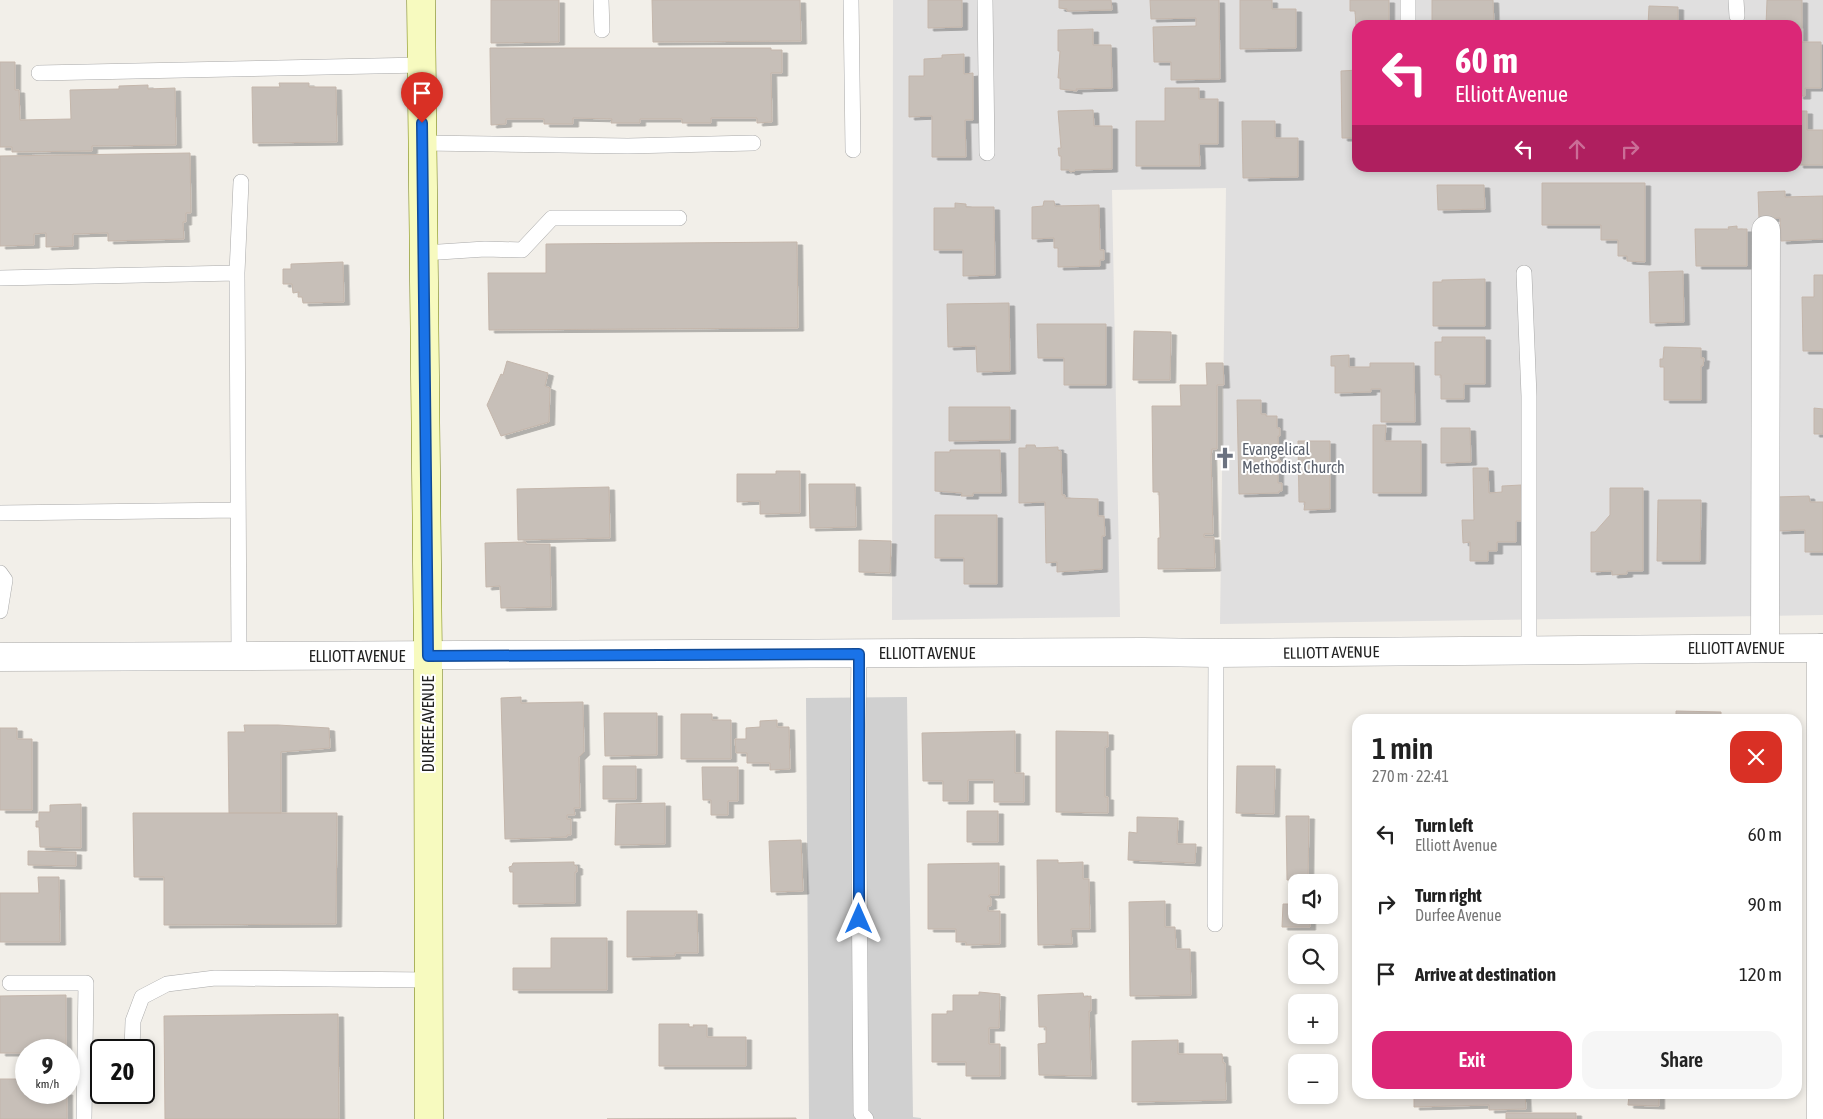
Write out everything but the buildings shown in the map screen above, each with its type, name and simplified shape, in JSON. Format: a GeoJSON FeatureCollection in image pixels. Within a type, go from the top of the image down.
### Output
{"type":"FeatureCollection","features":[{"type":"Feature","properties":{"kind":"main road","name":"DURFEE AVENUE"},"geometry":{"type":"LineString","coordinates":[[421,0],[428,656],[429,1119]]}},
{"type":"Feature","properties":{"kind":"street"},"geometry":{"type":"LineString","coordinates":[[1765,648],[1766,230]]}},
{"type":"Feature","properties":{"kind":"street"},"geometry":{"type":"LineString","coordinates":[[1821,1119],[1809,1035],[1822,648]]}},
{"type":"Feature","properties":{"kind":"street","name":"ELLIOTT AVENUE"},"geometry":{"type":"LineString","coordinates":[[0,657],[1216,653],[1822,648]]}},
{"type":"Feature","properties":{"kind":"lane"},"geometry":{"type":"LineString","coordinates":[[601,0],[602,30]]}},
{"type":"Feature","properties":{"kind":"lane"},"geometry":{"type":"LineString","coordinates":[[851,0],[853,150]]}},
{"type":"Feature","properties":{"kind":"lane"},"geometry":{"type":"LineString","coordinates":[[986,0],[987,153]]}},
{"type":"Feature","properties":{"kind":"lane"},"geometry":{"type":"LineString","coordinates":[[1408,0],[1408,20]]}},
{"type":"Feature","properties":{"kind":"lane"},"geometry":{"type":"LineString","coordinates":[[1736,0],[1737,16]]}},
{"type":"Feature","properties":{"kind":"lane"},"geometry":{"type":"LineString","coordinates":[[39,73],[422,65]]}},
{"type":"Feature","properties":{"kind":"lane"},"geometry":{"type":"LineString","coordinates":[[422,143],[628,146],[753,143]]}},
{"type":"Feature","properties":{"kind":"lane"},"geometry":{"type":"LineString","coordinates":[[239,656],[237,273],[241,182]]}},
{"type":"Feature","properties":{"kind":"lane"},"geometry":{"type":"LineString","coordinates":[[424,254],[485,250],[522,250],[552,218],[679,218]]}},
{"type":"Feature","properties":{"kind":"lane"},"geometry":{"type":"LineString","coordinates":[[0,278],[237,273]]}},
{"type":"Feature","properties":{"kind":"lane"},"geometry":{"type":"LineString","coordinates":[[1524,273],[1529,396],[1529,650]]}},
{"type":"Feature","properties":{"kind":"lane"},"geometry":{"type":"LineString","coordinates":[[0,513],[238,510]]}},
{"type":"Feature","properties":{"kind":"lane"},"geometry":{"type":"LineString","coordinates":[[0,573],[5,580],[0,611]]}},
{"type":"Feature","properties":{"kind":"lane"},"geometry":{"type":"LineString","coordinates":[[1215,924],[1216,653]]}},
{"type":"Feature","properties":{"kind":"lane"},"geometry":{"type":"LineString","coordinates":[[859,654],[858,734],[863,1116]]}},
{"type":"Feature","properties":{"kind":"lane"},"geometry":{"type":"LineString","coordinates":[[132,1039],[133,1021],[142,997],[167,984],[215,978],[429,980]]}},
{"type":"Feature","properties":{"kind":"lane"},"geometry":{"type":"LineString","coordinates":[[10,983],[86,983],[84,1119]]}},
{"type":"Feature","properties":{"kind":"shaded area"},"geometry":{"type":"Polygon","coordinates":[[[893,0],[1823,0],[1823,615],[1220,624],[1226,188],[1112,190],[1120,617],[892,620],[893,0]]]}},
{"type":"Feature","properties":{"kind":"shaded area"},"geometry":{"type":"Polygon","coordinates":[[[907,697],[913,1117],[921,1119],[809,1119],[806,698],[907,697]]]}},
{"type":"Feature","properties":{"kind":"place","name":"Evangelical Methodist Church"},"geometry":{"type":"Point","coordinates":[1225,458]}},
{"type":"Feature","properties":{"kind":"route"},"geometry":{"type":"LineString","coordinates":[[422,123],[428,656],[859,654],[859,919]]}}]}
